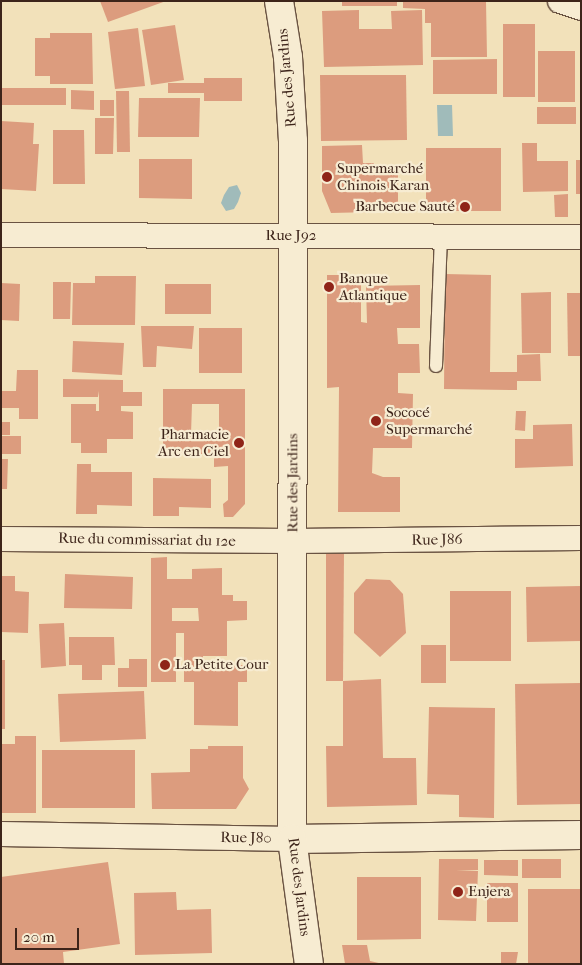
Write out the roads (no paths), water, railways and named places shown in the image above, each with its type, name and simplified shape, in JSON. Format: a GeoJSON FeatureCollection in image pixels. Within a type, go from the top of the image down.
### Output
{"type":"FeatureCollection","features":[{"type":"Feature","properties":{"kind":"main road","name":"Rue des Jardins"},"geometry":{"type":"LineString","coordinates":[[279,1],[289,75],[294,236],[292,839],[309,964]]}},
{"type":"Feature","properties":{"kind":"main road","name":"Rue J80"},"geometry":{"type":"LineString","coordinates":[[292,839],[581,835]]}},
{"type":"Feature","properties":{"kind":"street"},"geometry":{"type":"LineString","coordinates":[[560,1],[581,8]]}},
{"type":"Feature","properties":{"kind":"street","name":"Rue J92"},"geometry":{"type":"LineString","coordinates":[[1,235],[581,237]]}},
{"type":"Feature","properties":{"kind":"street","name":"Rue du commissariat du 12e"},"geometry":{"type":"LineString","coordinates":[[1,538],[293,541]]}},
{"type":"Feature","properties":{"kind":"street","name":"Rue J86"},"geometry":{"type":"LineString","coordinates":[[293,541],[581,538]]}},
{"type":"Feature","properties":{"kind":"street","name":"Rue J80"},"geometry":{"type":"LineString","coordinates":[[1,834],[292,839]]}},
{"type":"Feature","properties":{"kind":"lane"},"geometry":{"type":"LineString","coordinates":[[436,366],[441,236]]}},
{"type":"Feature","properties":{"kind":"water"},"geometry":{"type":"Polygon","coordinates":[[[437,105],[452,105],[453,136],[438,136],[437,105]]]}},
{"type":"Feature","properties":{"kind":"water"},"geometry":{"type":"Polygon","coordinates":[[[237,185],[241,193],[238,202],[234,209],[226,211],[221,203],[224,195],[229,187],[237,185]]]}},
{"type":"Feature","properties":{"kind":"place","name":"Supermarché Chinois Karan"},"geometry":{"type":"Point","coordinates":[327,177]}},
{"type":"Feature","properties":{"kind":"place","name":"Barbecue Sauté"},"geometry":{"type":"Point","coordinates":[465,207]}},
{"type":"Feature","properties":{"kind":"place","name":"Banque Atlantique"},"geometry":{"type":"Point","coordinates":[329,287]}},
{"type":"Feature","properties":{"kind":"place","name":"Sococé Supermarché"},"geometry":{"type":"Point","coordinates":[376,421]}},
{"type":"Feature","properties":{"kind":"place","name":"Pharmacie Arc en Ciel"},"geometry":{"type":"Point","coordinates":[239,443]}},
{"type":"Feature","properties":{"kind":"place","name":"La Petite Cour"},"geometry":{"type":"Point","coordinates":[165,665]}},
{"type":"Feature","properties":{"kind":"place","name":"Enjera"},"geometry":{"type":"Point","coordinates":[458,892]}}]}
